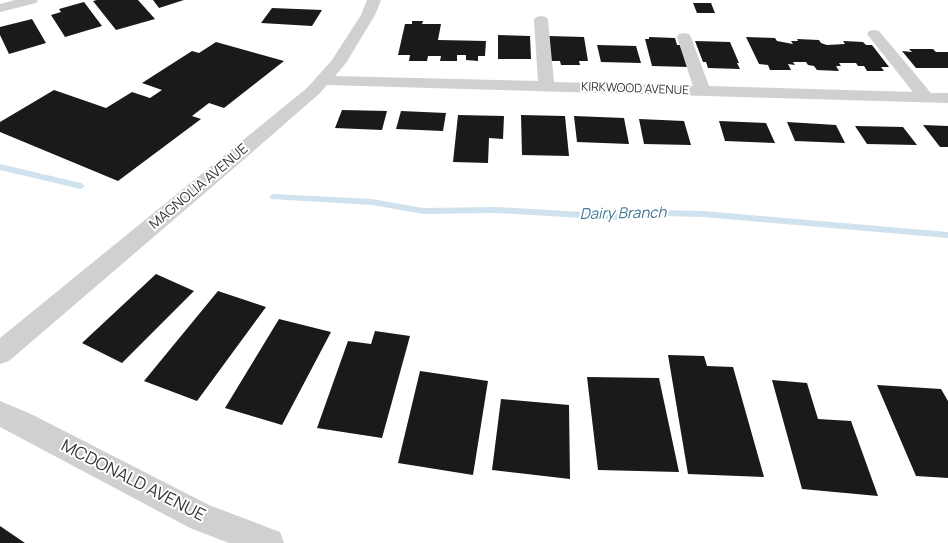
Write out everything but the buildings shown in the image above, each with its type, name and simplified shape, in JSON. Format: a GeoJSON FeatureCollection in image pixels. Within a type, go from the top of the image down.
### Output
{"type":"FeatureCollection","features":[{"type":"Feature","properties":{"kind":"street"},"geometry":{"type":"LineString","coordinates":[[0,8],[31,0]]}},
{"type":"Feature","properties":{"kind":"street","name":"MAGNOLIA AVENUE"},"geometry":{"type":"LineString","coordinates":[[0,353],[313,91],[338,63],[368,15],[374,0]]}},
{"type":"Feature","properties":{"kind":"street"},"geometry":{"type":"LineString","coordinates":[[541,20],[546,87]]}},
{"type":"Feature","properties":{"kind":"street"},"geometry":{"type":"LineString","coordinates":[[874,34],[926,98]]}},
{"type":"Feature","properties":{"kind":"street"},"geometry":{"type":"LineString","coordinates":[[684,37],[703,91]]}},
{"type":"Feature","properties":{"kind":"street","name":"KIRKWOOD AVENUE"},"geometry":{"type":"LineString","coordinates":[[322,80],[948,98]]}},
{"type":"Feature","properties":{"kind":"street","name":"MCDONALD AVENUE"},"geometry":{"type":"LineString","coordinates":[[0,414],[21,423],[201,517],[269,543]]}},
{"type":"Feature","properties":{"kind":"waterway","name":"Dairy Branch"},"geometry":{"type":"LineString","coordinates":[[0,167],[81,186]]}},
{"type":"Feature","properties":{"kind":"waterway","name":"Dairy Branch"},"geometry":{"type":"LineString","coordinates":[[274,197],[372,202],[423,211],[496,210],[618,217],[661,213],[703,214],[948,235]]}}]}
